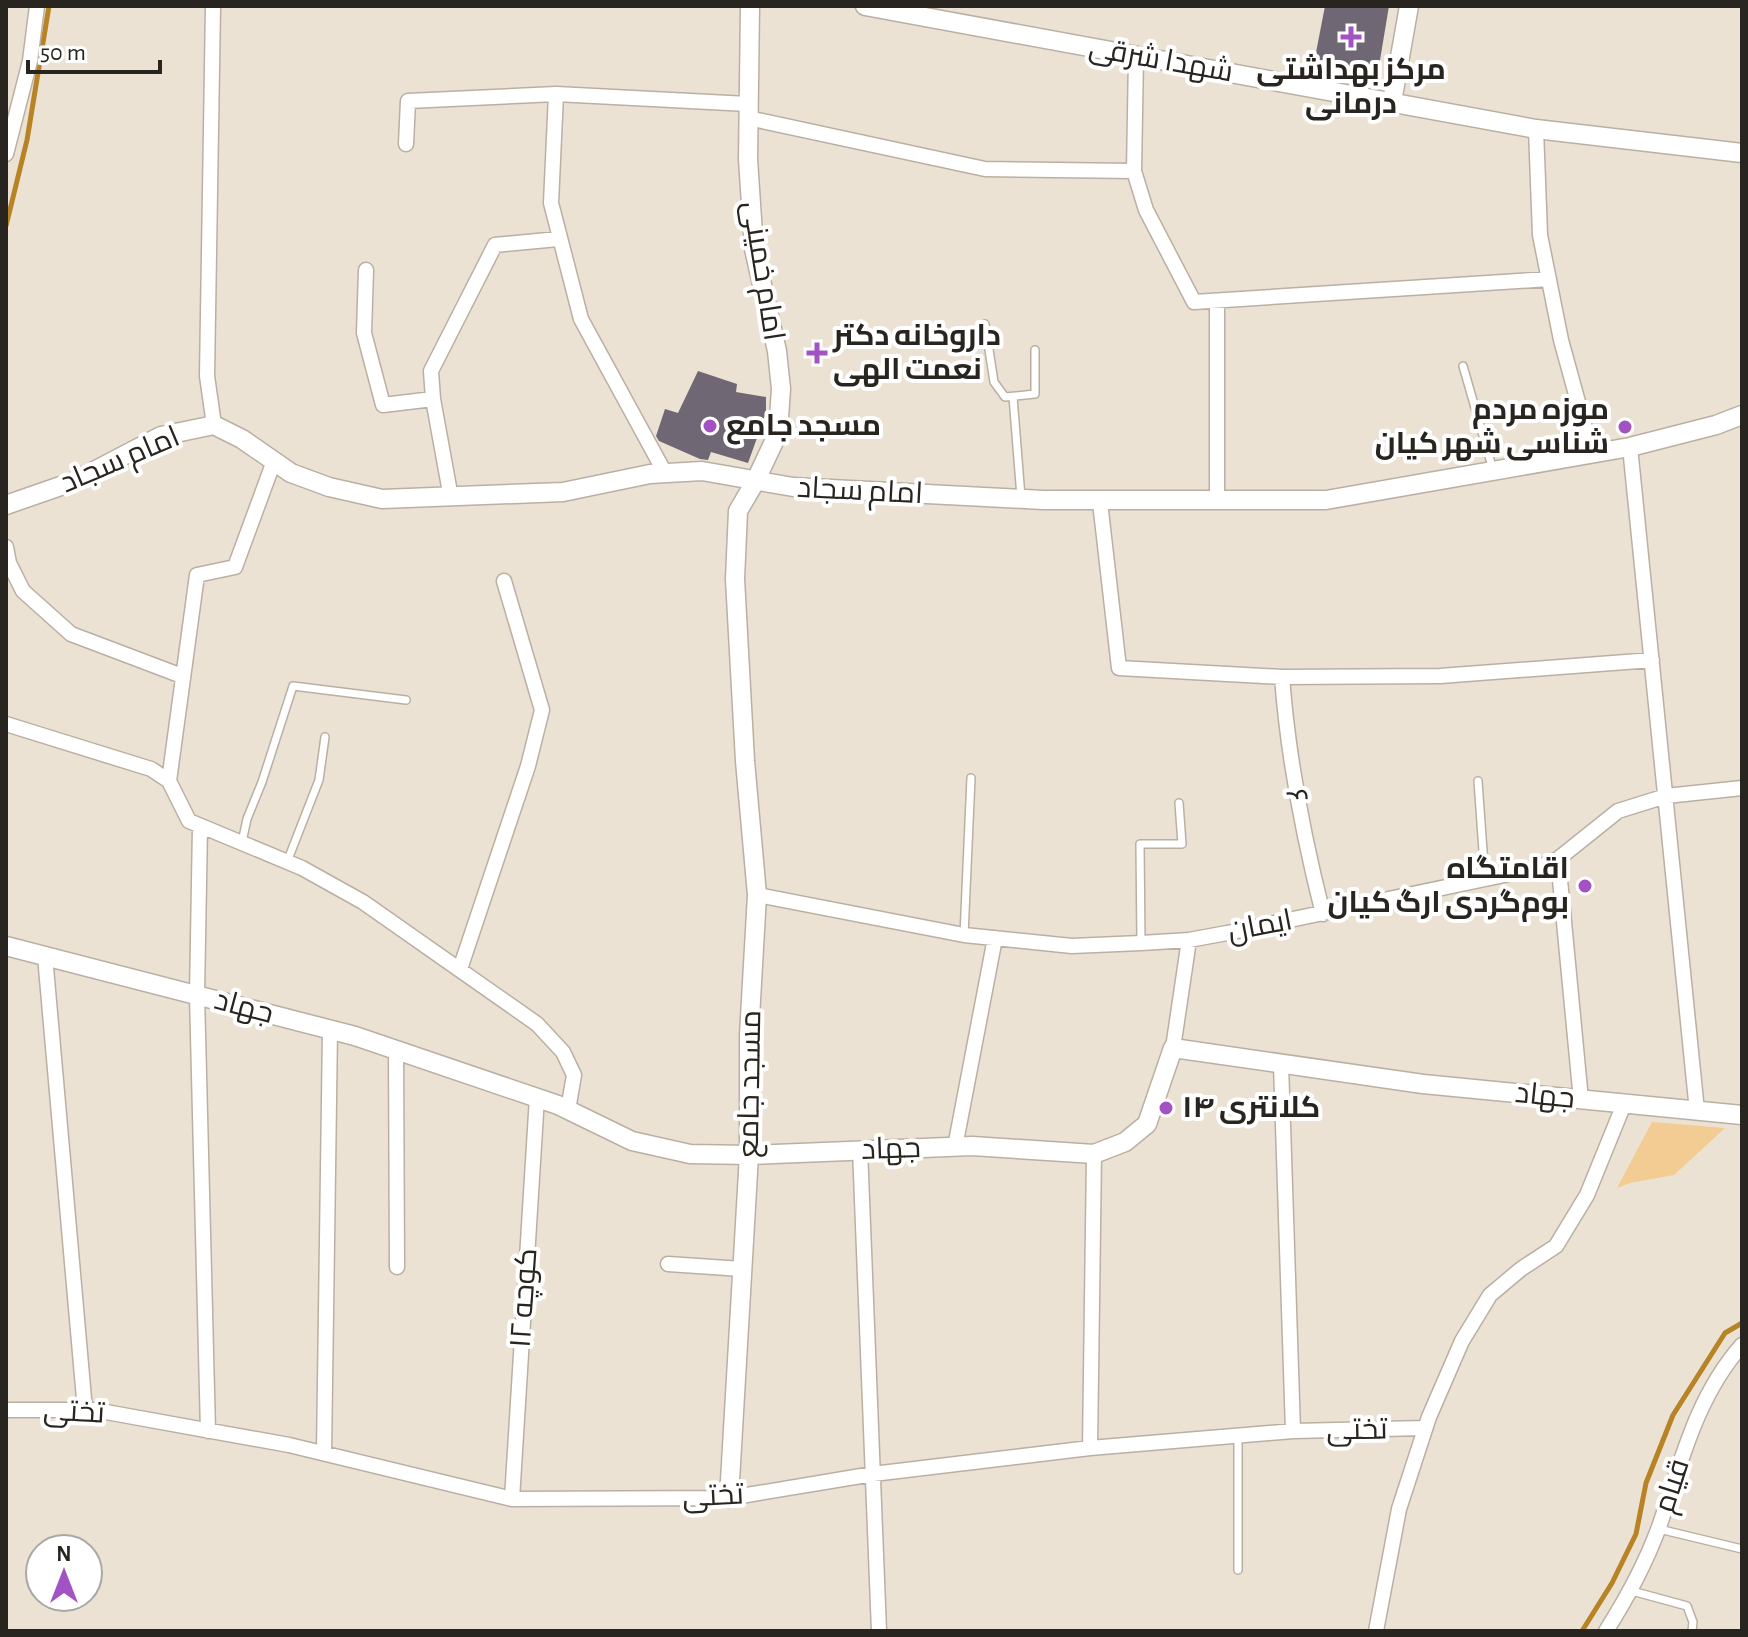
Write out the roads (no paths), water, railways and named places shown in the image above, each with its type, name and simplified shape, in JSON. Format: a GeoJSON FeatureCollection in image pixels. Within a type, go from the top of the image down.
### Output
{"type":"FeatureCollection","features":[{"type":"Feature","properties":{"kind":"street"},"geometry":{"type":"LineString","coordinates":[[6,154],[30,61],[37,6]]}},
{"type":"Feature","properties":{"kind":"street"},"geometry":{"type":"LineString","coordinates":[[213,6],[207,376],[214,425]]}},
{"type":"Feature","properties":{"kind":"street","name":"امام خمینی"},"geometry":{"type":"LineString","coordinates":[[750,6],[748,111],[754,249],[777,351],[781,389],[778,433],[755,482]]}},
{"type":"Feature","properties":{"kind":"street","name":"شهدا شرقی"},"geometry":{"type":"LineString","coordinates":[[865,6],[1536,129],[1742,153]]}},
{"type":"Feature","properties":{"kind":"street"},"geometry":{"type":"LineString","coordinates":[[1392,102],[1409,6]]}},
{"type":"Feature","properties":{"kind":"street"},"geometry":{"type":"LineString","coordinates":[[1136,56],[1134,171],[1146,210],[1194,302],[1549,279]]}},
{"type":"Feature","properties":{"kind":"street"},"geometry":{"type":"LineString","coordinates":[[556,94],[551,203],[581,319],[665,473]]}},
{"type":"Feature","properties":{"kind":"street"},"geometry":{"type":"LineString","coordinates":[[406,144],[408,101],[556,94],[748,111],[985,169],[1134,171]]}},
{"type":"Feature","properties":{"kind":"street"},"geometry":{"type":"LineString","coordinates":[[1536,129],[1540,235],[1561,340],[1592,453]]}},
{"type":"Feature","properties":{"kind":"street"},"geometry":{"type":"LineString","coordinates":[[451,498],[431,371],[495,245],[558,239]]}},
{"type":"Feature","properties":{"kind":"street"},"geometry":{"type":"LineString","coordinates":[[366,270],[364,333],[383,405],[433,399]]}},
{"type":"Feature","properties":{"kind":"street"},"geometry":{"type":"LineString","coordinates":[[1217,302],[1217,499]]}},
{"type":"Feature","properties":{"kind":"street","name":"امام سجاد"},"geometry":{"type":"LineString","coordinates":[[6,505],[75,481],[161,436],[214,425],[242,439],[291,473],[329,487],[382,499],[563,492],[665,473],[702,471],[755,482],[822,489],[1100,502],[1326,500],[1630,447],[1716,425],[1742,415]]}},
{"type":"Feature","properties":{"kind":"street"},"geometry":{"type":"LineString","coordinates":[[1630,447],[1697,1111]]}},
{"type":"Feature","properties":{"kind":"street"},"geometry":{"type":"LineString","coordinates":[[169,781],[197,575],[235,567],[274,461]]}},
{"type":"Feature","properties":{"kind":"street","name":"مسجد جامع"},"geometry":{"type":"LineString","coordinates":[[729,1498],[749,1155],[749,1035],[757,895],[745,761],[735,579],[738,511],[755,482]]}},
{"type":"Feature","properties":{"kind":"street"},"geometry":{"type":"LineString","coordinates":[[1100,502],[1119,668],[1282,677],[1440,676],[1652,660]]}},
{"type":"Feature","properties":{"kind":"street"},"geometry":{"type":"LineString","coordinates":[[6,547],[9,563],[23,591],[71,634],[182,676]]}},
{"type":"Feature","properties":{"kind":"street"},"geometry":{"type":"LineString","coordinates":[[460,969],[528,766],[542,710],[504,581]]}},
{"type":"Feature","properties":{"kind":"street","name":"۶"},"geometry":{"type":"LineString","coordinates":[[1282,677],[1287,745],[1301,826],[1323,914]]}},
{"type":"Feature","properties":{"kind":"street"},"geometry":{"type":"LineString","coordinates":[[6,724],[151,769],[169,781],[189,821],[287,862],[363,902],[537,1024],[563,1052],[574,1075],[568,1110]]}},
{"type":"Feature","properties":{"kind":"street","name":"ایمان"},"geometry":{"type":"LineString","coordinates":[[757,895],[964,935],[1072,946],[1189,940],[1537,868],[1558,859],[1618,811],[1666,796],[1742,788]]}},
{"type":"Feature","properties":{"kind":"street"},"geometry":{"type":"LineString","coordinates":[[200,826],[197,995],[208,1431]]}},
{"type":"Feature","properties":{"kind":"street"},"geometry":{"type":"LineString","coordinates":[[1558,859],[1581,1100]]}},
{"type":"Feature","properties":{"kind":"street"},"geometry":{"type":"LineString","coordinates":[[955,1147],[995,938]]}},
{"type":"Feature","properties":{"kind":"street"},"geometry":{"type":"LineString","coordinates":[[1173,1048],[1189,940]]}},
{"type":"Feature","properties":{"kind":"street","name":"جهاد"},"geometry":{"type":"LineString","coordinates":[[6,946],[330,1029],[396,1049],[537,1097],[632,1141],[690,1154],[749,1155],[955,1147],[1094,1154],[1125,1142],[1147,1124],[1173,1048],[1423,1084],[1742,1115]]}},
{"type":"Feature","properties":{"kind":"street"},"geometry":{"type":"LineString","coordinates":[[45,956],[85,1410]]}},
{"type":"Feature","properties":{"kind":"street"},"geometry":{"type":"LineString","coordinates":[[324,1453],[330,1029]]}},
{"type":"Feature","properties":{"kind":"street"},"geometry":{"type":"LineString","coordinates":[[396,1049],[397,1267]]}},
{"type":"Feature","properties":{"kind":"street"},"geometry":{"type":"LineString","coordinates":[[1281,1064],[1293,1431]]}},
{"type":"Feature","properties":{"kind":"street","name":"کوچه ۱۲"},"geometry":{"type":"LineString","coordinates":[[512,1499],[537,1097]]}},
{"type":"Feature","properties":{"kind":"street"},"geometry":{"type":"LineString","coordinates":[[1376,1631],[1399,1509],[1425,1428],[1462,1341],[1490,1295],[1556,1246],[1587,1195],[1624,1104]]}},
{"type":"Feature","properties":{"kind":"street"},"geometry":{"type":"LineString","coordinates":[[860,1149],[879,1631]]}},
{"type":"Feature","properties":{"kind":"street"},"geometry":{"type":"LineString","coordinates":[[1090,1448],[1094,1154]]}},
{"type":"Feature","properties":{"kind":"street"},"geometry":{"type":"LineString","coordinates":[[668,1264],[742,1269]]}},
{"type":"Feature","properties":{"kind":"street","name":"قیام"},"geometry":{"type":"LineString","coordinates":[[1606,1631],[1632,1591],[1658,1529],[1700,1408],[1728,1360],[1742,1345]]}},
{"type":"Feature","properties":{"kind":"street","name":"تختی"},"geometry":{"type":"LineString","coordinates":[[6,1410],[85,1410],[208,1431],[324,1453],[512,1499],[729,1498],[873,1474],[1090,1448],[1293,1431],[1425,1428]]}},
{"type":"Feature","properties":{"kind":"lane"},"geometry":{"type":"LineString","coordinates":[[985,324],[994,382],[1005,397],[1035,394],[1035,350]]}},
{"type":"Feature","properties":{"kind":"lane"},"geometry":{"type":"LineString","coordinates":[[1463,366],[1493,470]]}},
{"type":"Feature","properties":{"kind":"lane"},"geometry":{"type":"LineString","coordinates":[[1013,397],[1021,499]]}},
{"type":"Feature","properties":{"kind":"lane"},"geometry":{"type":"LineString","coordinates":[[242,843],[247,819],[293,686],[406,700]]}},
{"type":"Feature","properties":{"kind":"lane"},"geometry":{"type":"LineString","coordinates":[[287,862],[319,780],[325,737]]}},
{"type":"Feature","properties":{"kind":"lane"},"geometry":{"type":"LineString","coordinates":[[964,935],[971,778]]}},
{"type":"Feature","properties":{"kind":"lane"},"geometry":{"type":"LineString","coordinates":[[1478,781],[1485,879]]}},
{"type":"Feature","properties":{"kind":"lane"},"geometry":{"type":"LineString","coordinates":[[1141,943],[1140,844],[1182,844],[1179,803]]}},
{"type":"Feature","properties":{"kind":"lane"},"geometry":{"type":"LineString","coordinates":[[1238,1435],[1238,1570]]}},
{"type":"Feature","properties":{"kind":"lane"},"geometry":{"type":"LineString","coordinates":[[1658,1529],[1742,1549]]}},
{"type":"Feature","properties":{"kind":"lane"},"geometry":{"type":"LineString","coordinates":[[1632,1591],[1687,1606],[1693,1622],[1692,1631]]}},
{"type":"Feature","properties":{"kind":"waterway"},"geometry":{"type":"LineString","coordinates":[[6,226],[27,140],[49,6]]}},
{"type":"Feature","properties":{"kind":"waterway"},"geometry":{"type":"LineString","coordinates":[[1582,1631],[1612,1583],[1636,1534],[1646,1483],[1673,1415],[1725,1333],[1742,1323]]}},
{"type":"Feature","properties":{"kind":"place","name":"مرکز بهداشتی درمانی"},"geometry":{"type":"Point","coordinates":[1351,37]}},
{"type":"Feature","properties":{"kind":"place","name":"داروخانه دکتر نعمت الهی"},"geometry":{"type":"Point","coordinates":[817,353]}},
{"type":"Feature","properties":{"kind":"place","name":"مسجد جامع"},"geometry":{"type":"Point","coordinates":[710,426]}},
{"type":"Feature","properties":{"kind":"place","name":"موزه مردم شناسی شهر کیان"},"geometry":{"type":"Point","coordinates":[1625,427]}},
{"type":"Feature","properties":{"kind":"place","name":"اقامتگاه بوم‌گردی ارگ کیان"},"geometry":{"type":"Point","coordinates":[1585,886]}},
{"type":"Feature","properties":{"kind":"place","name":"کلانتری ۱۴"},"geometry":{"type":"Point","coordinates":[1166,1108]}}]}
